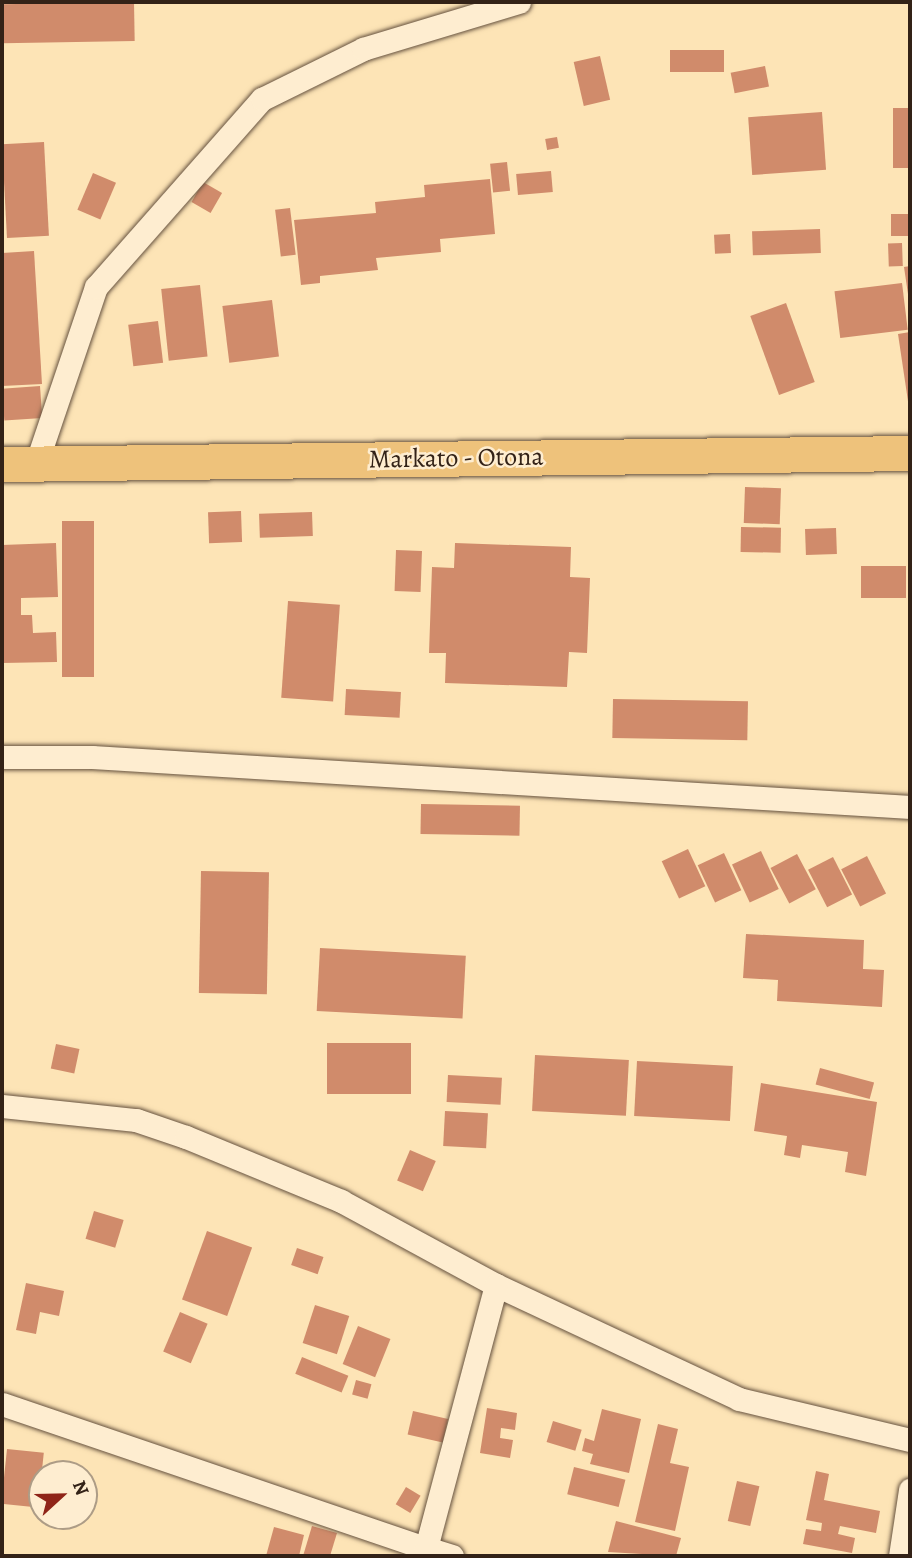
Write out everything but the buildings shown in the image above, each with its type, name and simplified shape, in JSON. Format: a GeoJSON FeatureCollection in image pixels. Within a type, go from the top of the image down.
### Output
{"type":"FeatureCollection","features":[{"type":"Feature","properties":{"kind":"main road","name":"Markato - Otona"},"geometry":{"type":"LineString","coordinates":[[2,464],[910,453]]}},
{"type":"Feature","properties":{"kind":"street"},"geometry":{"type":"LineString","coordinates":[[36,464],[96,287],[262,99],[363,49],[519,2]]}},
{"type":"Feature","properties":{"kind":"street"},"geometry":{"type":"LineString","coordinates":[[2,757],[92,757],[910,807]]}},
{"type":"Feature","properties":{"kind":"street"},"geometry":{"type":"LineString","coordinates":[[2,1107],[136,1120],[186,1137],[341,1201],[496,1284],[740,1399],[910,1440]]}},
{"type":"Feature","properties":{"kind":"street"},"geometry":{"type":"LineString","coordinates":[[426,1548],[496,1284]]}},
{"type":"Feature","properties":{"kind":"street"},"geometry":{"type":"LineString","coordinates":[[2,1404],[449,1556]]}},
{"type":"Feature","properties":{"kind":"street"},"geometry":{"type":"LineString","coordinates":[[900,1556],[910,1490]]}}]}
